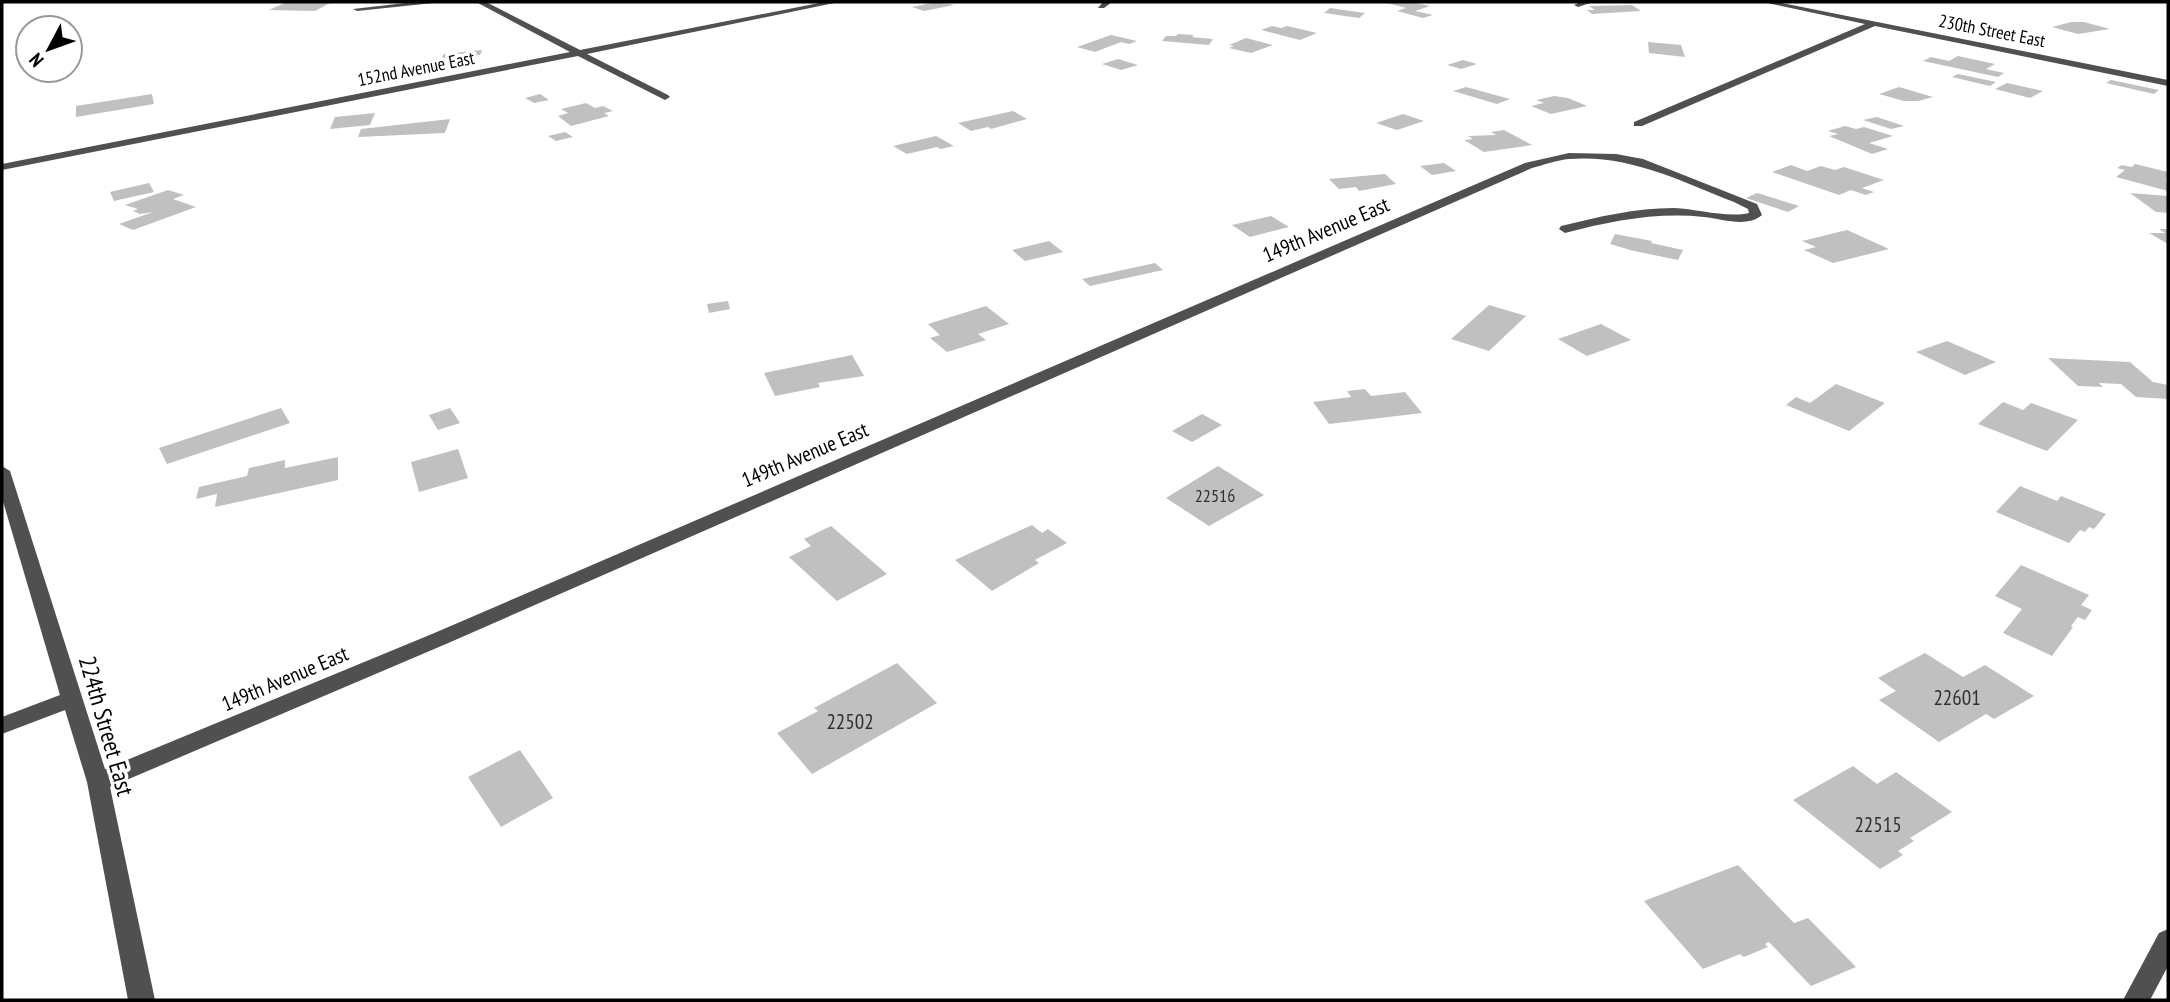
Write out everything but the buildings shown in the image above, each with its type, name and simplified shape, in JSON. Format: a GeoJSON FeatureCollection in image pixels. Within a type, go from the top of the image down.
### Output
{"type":"FeatureCollection","features":[{"type":"Feature","properties":{"kind":"street"},"geometry":{"type":"LineString","coordinates":[[356,9],[439,2]]}},
{"type":"Feature","properties":{"kind":"street"},"geometry":{"type":"LineString","coordinates":[[480,2],[665,97]]}},
{"type":"Feature","properties":{"kind":"street","name":"152nd Avenue East"},"geometry":{"type":"LineString","coordinates":[[2,167],[835,2]]}},
{"type":"Feature","properties":{"kind":"street"},"geometry":{"type":"LineString","coordinates":[[1578,5],[1589,2]]}},
{"type":"Feature","properties":{"kind":"street","name":"230th Street East"},"geometry":{"type":"LineString","coordinates":[[1767,2],[2168,83]]}},
{"type":"Feature","properties":{"kind":"street"},"geometry":{"type":"LineString","coordinates":[[1638,124],[1875,23]]}},
{"type":"Feature","properties":{"kind":"street","name":"149th Avenue East"},"geometry":{"type":"LineString","coordinates":[[98,782],[489,617],[1529,165],[1589,155],[1639,161],[1738,200],[1753,207],[1756,215],[1734,218],[1664,211],[1610,216],[1565,229]]}},
{"type":"Feature","properties":{"kind":"street","name":"224th Street East"},"geometry":{"type":"LineString","coordinates":[[2,471],[98,782],[142,1000]]}},
{"type":"Feature","properties":{"kind":"street"},"geometry":{"type":"LineString","coordinates":[[2,726],[72,699]]}},
{"type":"Feature","properties":{"kind":"street"},"geometry":{"type":"LineString","coordinates":[[2136,1000],[2168,941]]}}]}
